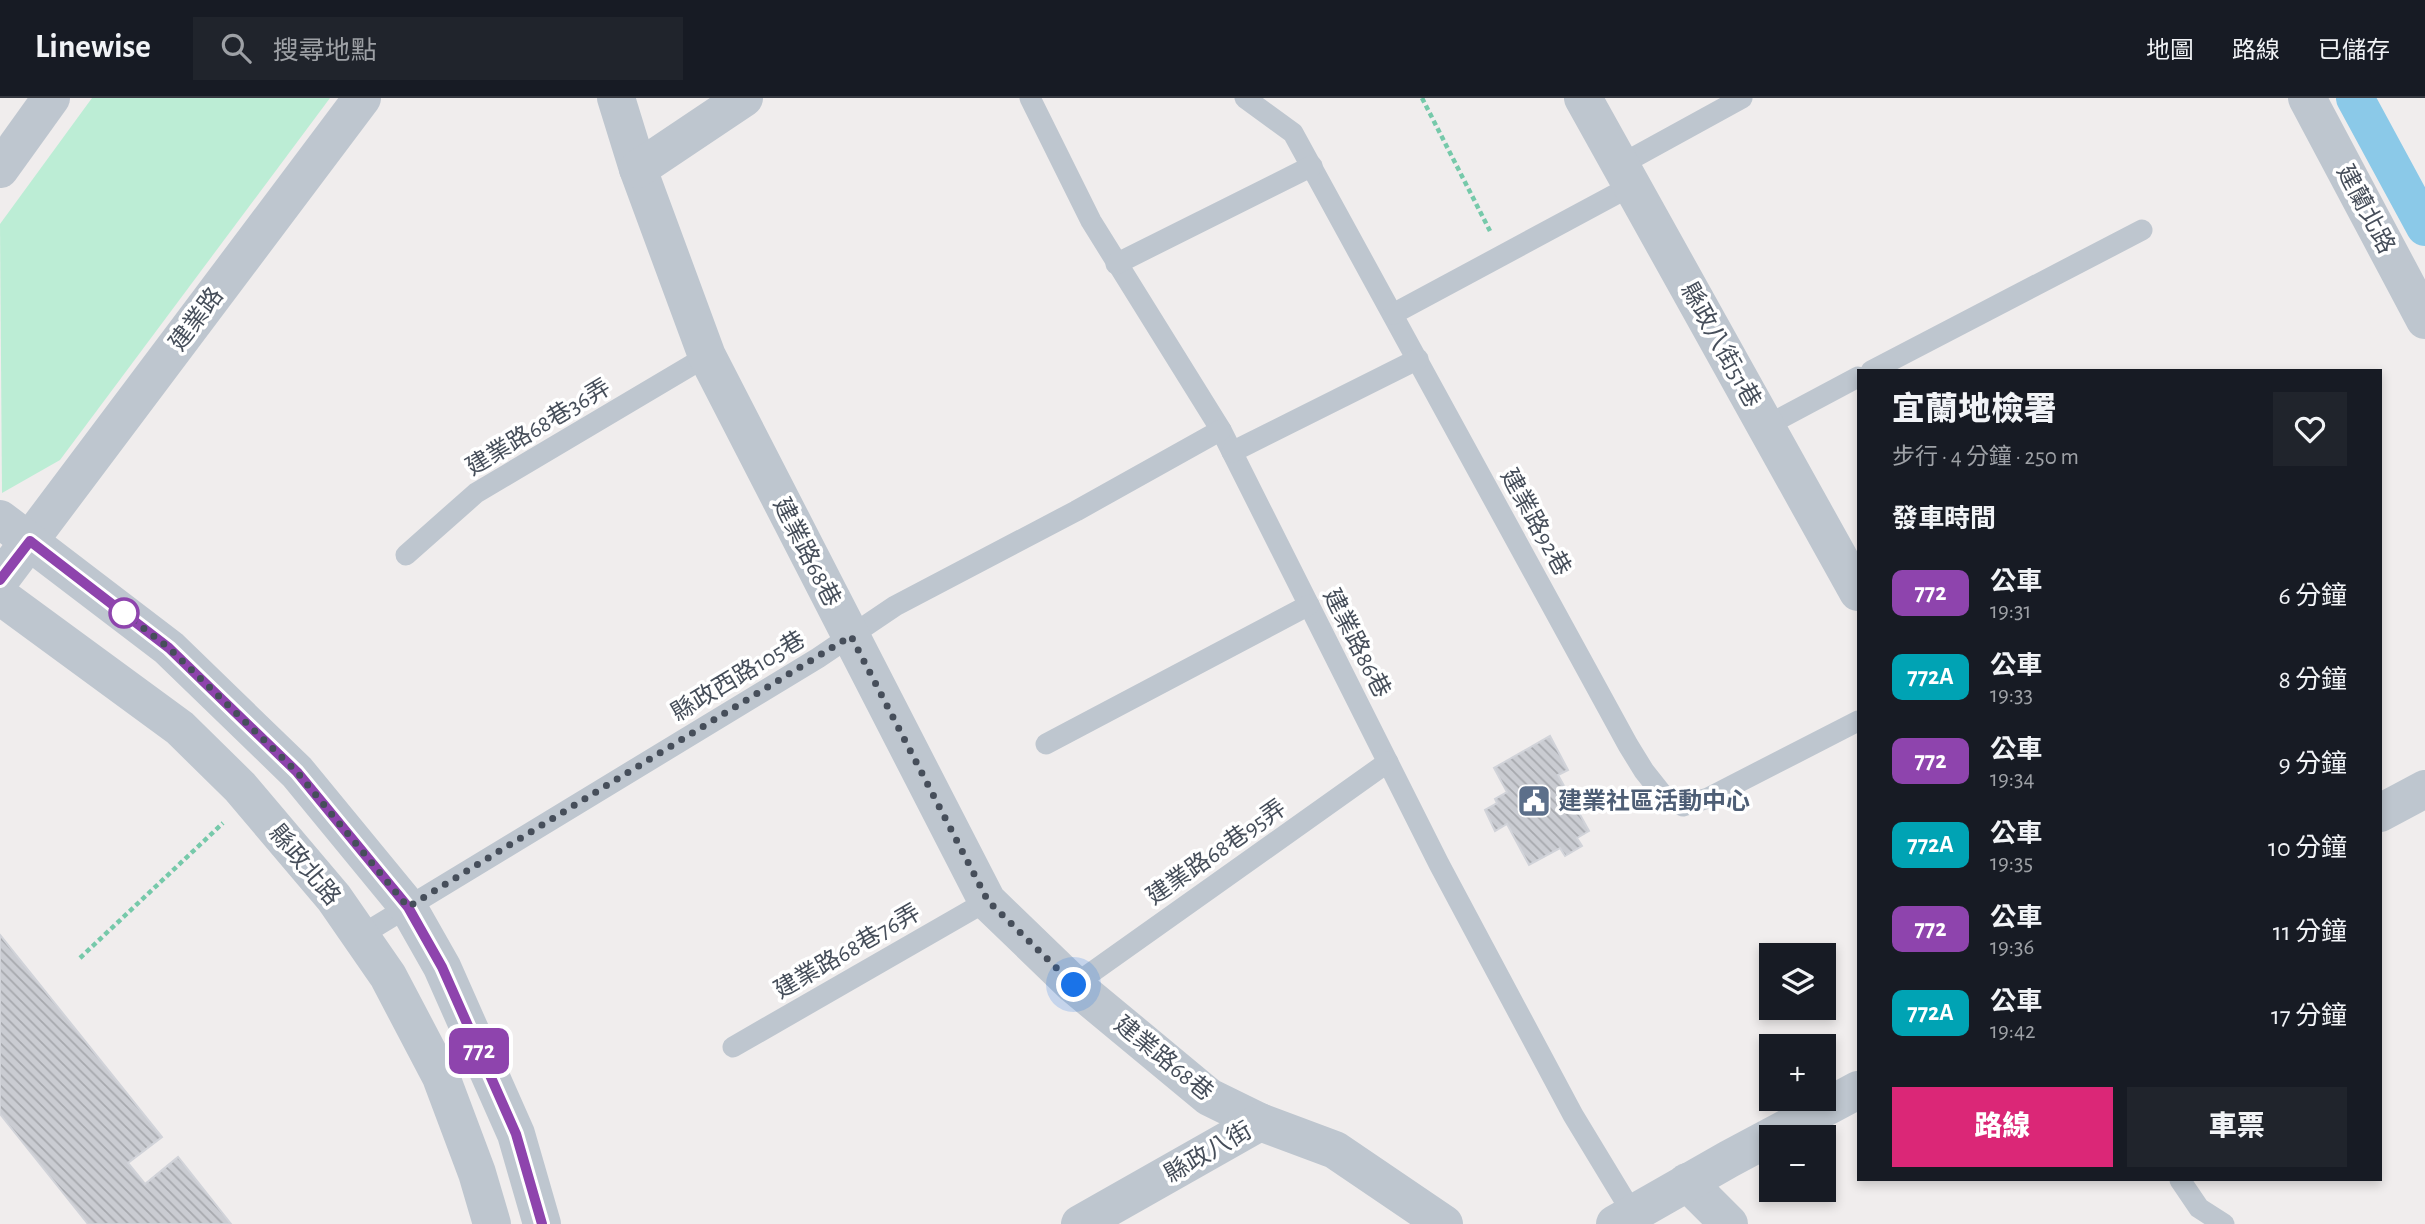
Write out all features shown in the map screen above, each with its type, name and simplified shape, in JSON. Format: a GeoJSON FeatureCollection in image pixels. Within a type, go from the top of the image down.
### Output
{"type":"FeatureCollection","features":[{"type":"Feature","properties":{"kind":"street"},"geometry":{"type":"LineString","coordinates":[[0,169],[51,98]]}},
{"type":"Feature","properties":{"kind":"street","name":"建業路"},"geometry":{"type":"LineString","coordinates":[[0,580],[15,530],[362,98]]}},
{"type":"Feature","properties":{"kind":"street","name":"建業路68巷"},"geometry":{"type":"LineString","coordinates":[[616,98],[638,169],[707,356],[988,901],[1074,985],[1209,1097],[1260,1122]]}},
{"type":"Feature","properties":{"kind":"street"},"geometry":{"type":"LineString","coordinates":[[638,169],[744,98]]}},
{"type":"Feature","properties":{"kind":"street","name":"縣政八街51巷"},"geometry":{"type":"LineString","coordinates":[[1583,98],[1857,590]]}},
{"type":"Feature","properties":{"kind":"street","name":"建蘭北路"},"geometry":{"type":"LineString","coordinates":[[2307,98],[2425,320]]}},
{"type":"Feature","properties":{"kind":"street"},"geometry":{"type":"LineString","coordinates":[[15,530],[169,648],[297,772],[408,907],[442,967],[516,1134],[542,1224]]}},
{"type":"Feature","properties":{"kind":"street","name":"縣政北路"},"geometry":{"type":"LineString","coordinates":[[0,596],[180,728],[250,799],[334,898],[388,976],[441,1077],[477,1173],[492,1224]]}},
{"type":"Feature","properties":{"kind":"street"},"geometry":{"type":"LineString","coordinates":[[2382,812],[2425,789]]}},
{"type":"Feature","properties":{"kind":"street"},"geometry":{"type":"LineString","coordinates":[[1624,1219],[1857,1091]]}},
{"type":"Feature","properties":{"kind":"street","name":"縣政八街"},"geometry":{"type":"LineString","coordinates":[[1080,1224],[1260,1122],[1335,1150],[1444,1224]]}},
{"type":"Feature","properties":{"kind":"street"},"geometry":{"type":"LineString","coordinates":[[1688,1182],[1729,1224]]}},
{"type":"Feature","properties":{"kind":"lane","name":"建業路86巷"},"geometry":{"type":"LineString","coordinates":[[1030,98],[1068,177],[1116,264],[1221,429],[1439,864],[1573,1115],[1624,1219]]}},
{"type":"Feature","properties":{"kind":"lane","name":"建業路92巷"},"geometry":{"type":"LineString","coordinates":[[1245,98],[1293,133],[1628,745],[1663,795],[1683,806],[1708,798],[1857,722]]}},
{"type":"Feature","properties":{"kind":"lane"},"geometry":{"type":"LineString","coordinates":[[1393,314],[1502,255],[1742,98]]}},
{"type":"Feature","properties":{"kind":"lane"},"geometry":{"type":"LineString","coordinates":[[1116,264],[1312,166]]}},
{"type":"Feature","properties":{"kind":"lane"},"geometry":{"type":"LineString","coordinates":[[1875,369],[2142,230]]}},
{"type":"Feature","properties":{"kind":"lane","name":"建業路68巷36弄"},"geometry":{"type":"LineString","coordinates":[[406,555],[476,493],[707,356]]}},
{"type":"Feature","properties":{"kind":"lane"},"geometry":{"type":"LineString","coordinates":[[1233,452],[1418,359]]}},
{"type":"Feature","properties":{"kind":"lane"},"geometry":{"type":"LineString","coordinates":[[1766,426],[1857,378]]}},
{"type":"Feature","properties":{"kind":"lane","name":"縣政西路105巷"},"geometry":{"type":"LineString","coordinates":[[360,936],[851,636],[895,606],[1076,511],[1221,429]]}},
{"type":"Feature","properties":{"kind":"lane"},"geometry":{"type":"LineString","coordinates":[[1046,744],[1309,605]]}},
{"type":"Feature","properties":{"kind":"lane","name":"建業路68巷95弄"},"geometry":{"type":"LineString","coordinates":[[1074,985],[1388,762]]}},
{"type":"Feature","properties":{"kind":"lane","name":"建業路68巷76弄"},"geometry":{"type":"LineString","coordinates":[[733,1047],[988,901]]}},
{"type":"Feature","properties":{"kind":"lane"},"geometry":{"type":"LineString","coordinates":[[2181,1181],[2199,1208],[2224,1224]]}},
{"type":"Feature","properties":{"kind":"path"},"geometry":{"type":"LineString","coordinates":[[1422,98],[1502,255]]}},
{"type":"Feature","properties":{"kind":"path"},"geometry":{"type":"LineString","coordinates":[[80,958],[250,799]]}},
{"type":"Feature","properties":{"kind":"green space"},"geometry":{"type":"Polygon","coordinates":[[[92,98],[330,98],[60,460],[2,493],[0,224],[92,98]]]}},
{"type":"Feature","properties":{"kind":"building","name":"建業社區活動中心"},"geometry":{"type":"Polygon","coordinates":[[[1550,736],[1568,770],[1558,775],[1589,831],[1577,838],[1582,846],[1565,856],[1560,848],[1529,865],[1507,824],[1495,831],[1485,810],[1497,803],[1495,799],[1507,792],[1494,768],[1550,736]]]}},
{"type":"Feature","properties":{"kind":"building"},"geometry":{"type":"Polygon","coordinates":[[[0,935],[162,1137],[128,1163],[145,1184],[178,1157],[231,1224],[88,1224],[0,1114],[0,935]]]}},
{"type":"Feature","properties":{"kind":"waterway"},"geometry":{"type":"LineString","coordinates":[[2355,98],[2425,227]]}},
{"type":"Feature","properties":{"kind":"bus line","name":"772"},"geometry":{"type":"LineString","coordinates":[[0,580],[30,541],[169,648],[297,772],[408,907],[442,967],[516,1134],[542,1224]]}},
{"type":"Feature","properties":{"kind":"place","name":"建業社區活動中心"},"geometry":{"type":"Point","coordinates":[1534,801]}},
{"type":"Feature","properties":{"kind":"route"},"geometry":{"type":"LineString","coordinates":[[124,613],[169,648],[297,772],[408,907],[851,636],[988,901],[1074,985]]}}]}
